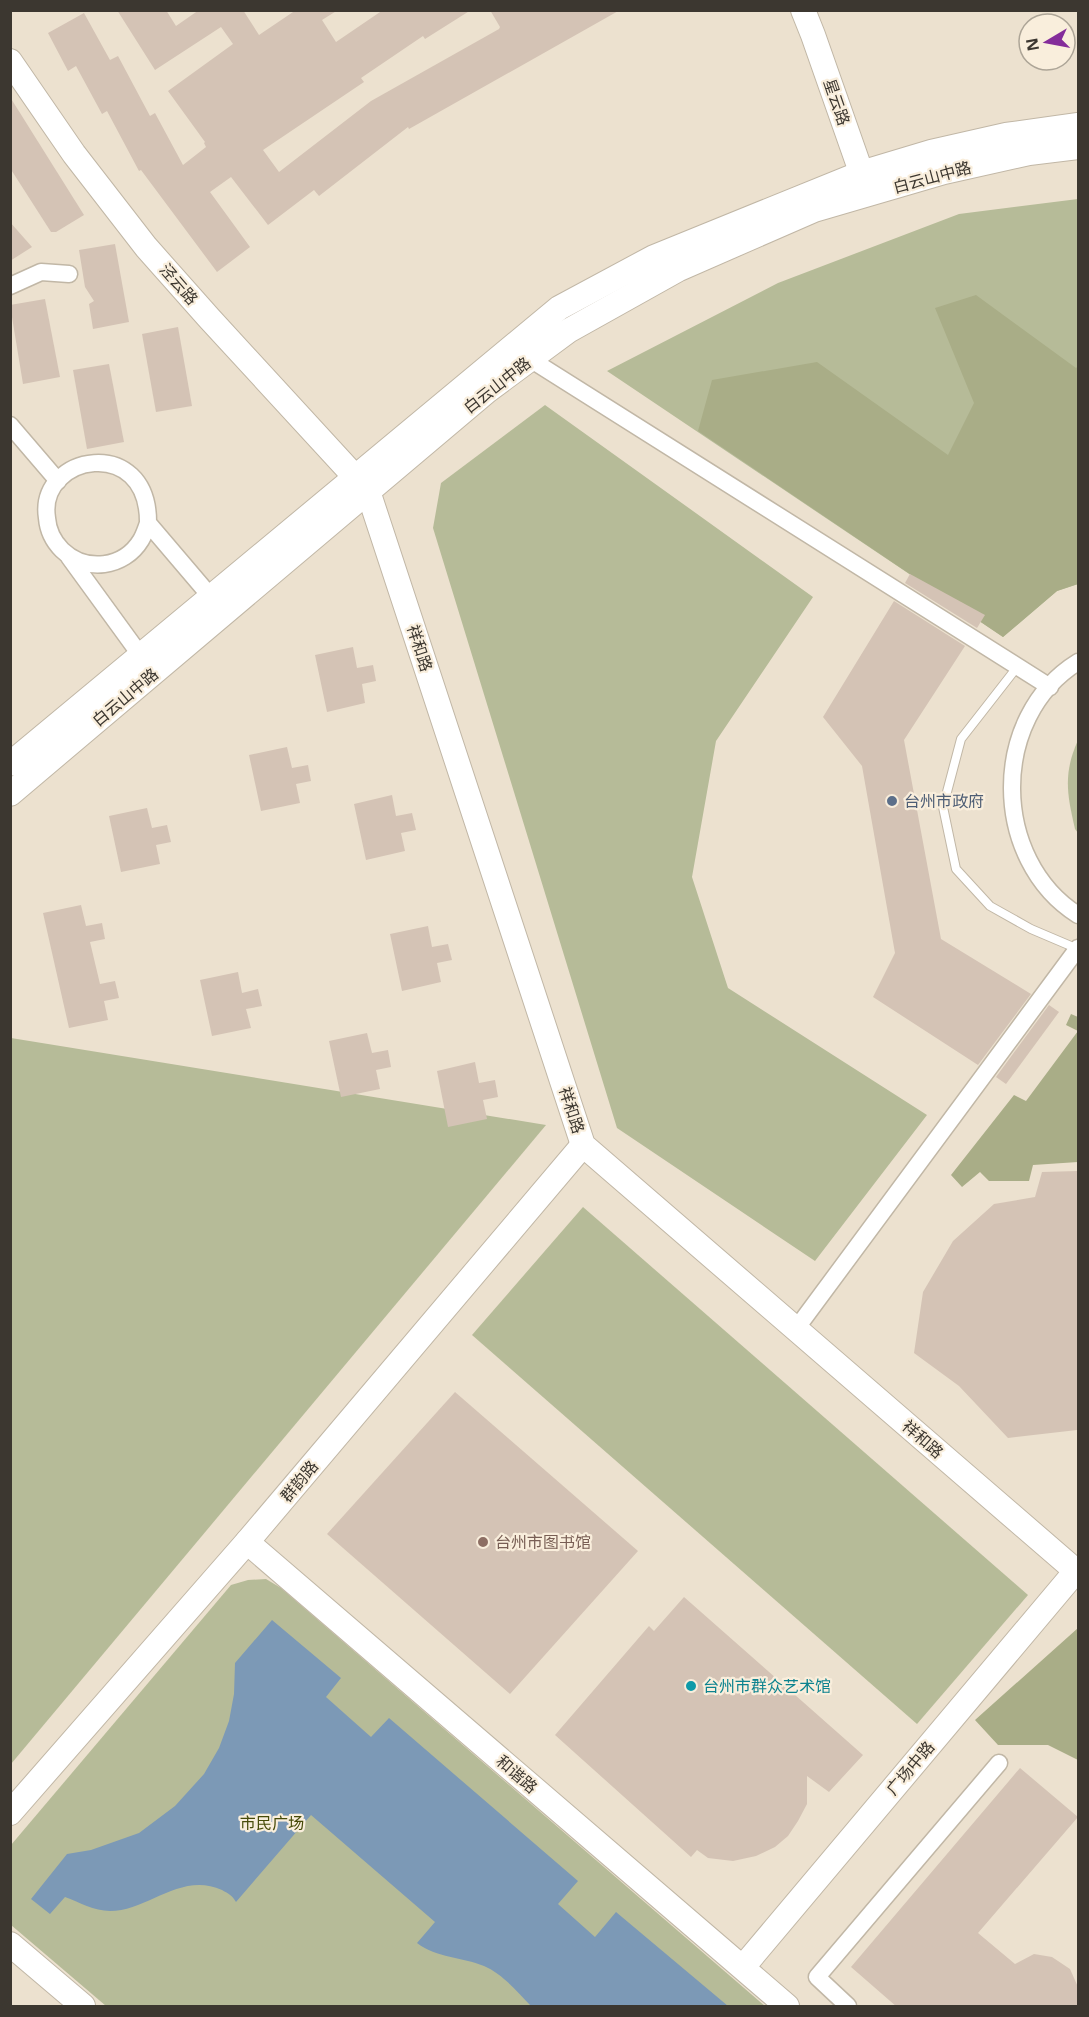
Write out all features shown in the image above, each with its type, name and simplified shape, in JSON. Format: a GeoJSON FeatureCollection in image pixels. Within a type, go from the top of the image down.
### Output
{"type":"FeatureCollection","features":[{"type":"Feature","properties":{"kind":"street","name":"星云路"},"geometry":{"type":"LineString","coordinates":[[803,10],[865,184]]}},
{"type":"Feature","properties":{"kind":"street","name":"泾云路"},"geometry":{"type":"LineString","coordinates":[[10,61],[74,154],[146,247],[362,484]]}},
{"type":"Feature","properties":{"kind":"street","name":"白云山中路"},"geometry":{"type":"LineString","coordinates":[[10,764],[211,597],[568,331],[679,269],[814,210],[931,152],[1006,135],[1078,125]]}},
{"type":"Feature","properties":{"kind":"street","name":"白云山中路"},"geometry":{"type":"LineString","coordinates":[[10,794],[559,308],[654,257],[865,184],[955,170],[1029,153],[1078,147]]}},
{"type":"Feature","properties":{"kind":"street"},"geometry":{"type":"LineString","coordinates":[[10,286],[41,272],[69,274]]}},
{"type":"Feature","properties":{"kind":"street"},"geometry":{"type":"LineString","coordinates":[[530,359],[1050,687]]}},
{"type":"Feature","properties":{"kind":"street"},"geometry":{"type":"LineString","coordinates":[[10,425],[58,481]]}},
{"type":"Feature","properties":{"kind":"street"},"geometry":{"type":"LineString","coordinates":[[68,556],[84,564],[100,565],[117,561],[131,553],[142,539],[148,523],[148,506],[143,490],[132,476],[119,467],[102,462],[86,464],[70,470],[58,481],[49,496],[46,513],[48,529],[56,544],[68,556],[141,656]]}},
{"type":"Feature","properties":{"kind":"street","name":"祥和路"},"geometry":{"type":"LineString","coordinates":[[362,484],[583,1145],[1077,1571]]}},
{"type":"Feature","properties":{"kind":"street"},"geometry":{"type":"LineString","coordinates":[[148,523],[211,597]]}},
{"type":"Feature","properties":{"kind":"street"},"geometry":{"type":"LineString","coordinates":[[1078,662],[1050,687],[1033,709],[1021,734],[1013,761],[1011,789],[1013,816],[1021,843],[1034,868],[1050,891],[1078,915]]}},
{"type":"Feature","properties":{"kind":"street"},"geometry":{"type":"LineString","coordinates":[[796,1329],[1078,949]]}},
{"type":"Feature","properties":{"kind":"street","name":"群韵路"},"geometry":{"type":"LineString","coordinates":[[10,1813],[247,1542],[583,1145]]}},
{"type":"Feature","properties":{"kind":"street","name":"和谐路"},"geometry":{"type":"LineString","coordinates":[[247,1542],[787,2007]]}},
{"type":"Feature","properties":{"kind":"street","name":"广场中路"},"geometry":{"type":"LineString","coordinates":[[743,1967],[1077,1571]]}},
{"type":"Feature","properties":{"kind":"street"},"geometry":{"type":"LineString","coordinates":[[848,2007],[817,1977],[999,1763]]}},
{"type":"Feature","properties":{"kind":"street"},"geometry":{"type":"LineString","coordinates":[[10,1944],[83,2007]]}},
{"type":"Feature","properties":{"kind":"lane"},"geometry":{"type":"LineString","coordinates":[[1018,666],[961,739],[943,807],[956,869],[990,906],[1031,929],[1078,949]]}},
{"type":"Feature","properties":{"kind":"green space"},"geometry":{"type":"Polygon","coordinates":[[[1078,199],[1078,584],[1057,591],[1003,637],[607,371],[778,283],[959,214],[1078,199]]]}},
{"type":"Feature","properties":{"kind":"green space"},"geometry":{"type":"Polygon","coordinates":[[[976,295],[1076,368],[1078,366],[1078,584],[1057,591],[1003,637],[698,431],[712,380],[817,362],[948,455],[974,403],[935,308],[976,295]]]}},
{"type":"Feature","properties":{"kind":"green space"},"geometry":{"type":"Polygon","coordinates":[[[545,405],[813,597],[716,741],[692,877],[728,988],[927,1115],[815,1261],[617,1128],[433,528],[441,483],[545,405]]]}},
{"type":"Feature","properties":{"kind":"green space"},"geometry":{"type":"Polygon","coordinates":[[[1078,740],[1078,833],[1075,829],[1068,794],[1068,774],[1078,740]]]}},
{"type":"Feature","properties":{"kind":"green space"},"geometry":{"type":"Polygon","coordinates":[[[1071,1014],[1078,1017],[1078,1031],[1066,1025],[1071,1014]]]}},
{"type":"Feature","properties":{"kind":"green space"},"geometry":{"type":"Polygon","coordinates":[[[1078,1031],[1078,1162],[1033,1165],[1029,1181],[989,1181],[980,1172],[962,1187],[951,1175],[1014,1095],[1026,1101],[1078,1031]]]}},
{"type":"Feature","properties":{"kind":"green space"},"geometry":{"type":"Polygon","coordinates":[[[11,1038],[546,1125],[11,1764],[11,1038]]]}},
{"type":"Feature","properties":{"kind":"green space"},"geometry":{"type":"Polygon","coordinates":[[[583,1207],[1028,1595],[917,1724],[472,1335],[583,1207]]]}},
{"type":"Feature","properties":{"kind":"green space","name":"市民广场"},"geometry":{"type":"Polygon","coordinates":[[[266,1579],[281,1588],[765,2006],[106,2006],[11,1925],[11,1845],[231,1585],[248,1580],[266,1579]]]}},
{"type":"Feature","properties":{"kind":"green space"},"geometry":{"type":"Polygon","coordinates":[[[1078,1628],[1078,1760],[1048,1745],[998,1745],[975,1720],[1078,1628]]]}},
{"type":"Feature","properties":{"kind":"water"},"geometry":{"type":"Polygon","coordinates":[[[272,1620],[341,1678],[326,1697],[371,1737],[389,1718],[578,1881],[558,1904],[595,1937],[616,1912],[728,2006],[531,2006],[491,1969],[433,1952],[417,1943],[435,1922],[311,1815],[236,1902],[232,1896],[222,1890],[207,1885],[179,1888],[138,1905],[110,1911],[92,1908],[65,1897],[50,1914],[31,1899],[67,1854],[91,1850],[139,1833],[175,1806],[204,1774],[219,1748],[229,1721],[234,1694],[235,1663],[272,1620]]]}},
{"type":"Feature","properties":{"kind":"building"},"geometry":{"type":"Polygon","coordinates":[[[117,10],[166,10],[176,26],[199,10],[243,10],[259,35],[296,10],[338,10],[322,20],[336,42],[383,10],[471,10],[425,39],[423,36],[361,78],[364,82],[263,150],[279,172],[371,101],[499,29],[490,10],[620,10],[409,129],[408,127],[319,196],[314,190],[268,225],[231,177],[210,192],[250,247],[217,272],[141,170],[139,171],[107,111],[102,114],[76,66],[68,71],[48,33],[84,13],[110,60],[118,56],[150,116],[155,113],[183,165],[206,147],[205,142],[168,91],[233,44],[221,27],[155,70],[117,10]]]}},
{"type":"Feature","properties":{"kind":"building"},"geometry":{"type":"Polygon","coordinates":[[[10,97],[84,215],[56,232],[51,232],[10,168],[10,97]]]}},
{"type":"Feature","properties":{"kind":"building"},"geometry":{"type":"Polygon","coordinates":[[[10,222],[32,247],[10,261],[10,222]]]}},
{"type":"Feature","properties":{"kind":"building"},"geometry":{"type":"Polygon","coordinates":[[[115,244],[129,322],[93,329],[89,304],[94,301],[85,287],[79,250],[115,244]]]}},
{"type":"Feature","properties":{"kind":"building"},"geometry":{"type":"Polygon","coordinates":[[[45,299],[60,377],[23,384],[10,305],[45,299]]]}},
{"type":"Feature","properties":{"kind":"building"},"geometry":{"type":"Polygon","coordinates":[[[178,327],[192,406],[156,412],[142,334],[178,327]]]}},
{"type":"Feature","properties":{"kind":"building"},"geometry":{"type":"Polygon","coordinates":[[[109,364],[124,442],[87,449],[73,370],[109,364]]]}},
{"type":"Feature","properties":{"kind":"building"},"geometry":{"type":"Polygon","coordinates":[[[910,574],[985,615],[977,628],[905,583],[910,574]]]}},
{"type":"Feature","properties":{"kind":"building","name":"台州市政府"},"geometry":{"type":"Polygon","coordinates":[[[894,601],[965,646],[904,740],[941,939],[1031,994],[978,1065],[873,997],[895,953],[862,766],[823,717],[894,601]]]}},
{"type":"Feature","properties":{"kind":"building"},"geometry":{"type":"Polygon","coordinates":[[[353,647],[357,668],[373,665],[376,681],[362,684],[365,703],[327,712],[315,655],[353,647]]]}},
{"type":"Feature","properties":{"kind":"building"},"geometry":{"type":"Polygon","coordinates":[[[287,747],[292,768],[308,765],[311,781],[296,784],[300,803],[261,811],[249,755],[287,747]]]}},
{"type":"Feature","properties":{"kind":"building"},"geometry":{"type":"Polygon","coordinates":[[[392,795],[396,816],[412,813],[416,830],[401,833],[405,851],[366,860],[354,804],[392,795]]]}},
{"type":"Feature","properties":{"kind":"building"},"geometry":{"type":"Polygon","coordinates":[[[147,808],[152,828],[167,825],[171,842],[156,845],[160,864],[121,872],[109,816],[147,808]]]}},
{"type":"Feature","properties":{"kind":"building"},"geometry":{"type":"Polygon","coordinates":[[[81,905],[86,926],[102,923],[105,939],[90,942],[100,984],[115,981],[119,998],[104,1001],[108,1020],[69,1028],[43,913],[81,905]]]}},
{"type":"Feature","properties":{"kind":"building"},"geometry":{"type":"Polygon","coordinates":[[[428,926],[432,947],[448,944],[452,960],[437,963],[441,982],[402,991],[390,934],[428,926]]]}},
{"type":"Feature","properties":{"kind":"building"},"geometry":{"type":"Polygon","coordinates":[[[238,972],[242,993],[258,989],[262,1006],[246,1009],[251,1028],[212,1036],[200,980],[238,972]]]}},
{"type":"Feature","properties":{"kind":"building"},"geometry":{"type":"Polygon","coordinates":[[[1049,1005],[1059,1012],[1006,1084],[996,1077],[1049,1005]]]}},
{"type":"Feature","properties":{"kind":"building"},"geometry":{"type":"Polygon","coordinates":[[[367,1033],[372,1053],[388,1050],[391,1067],[376,1070],[380,1089],[341,1097],[329,1041],[367,1033]]]}},
{"type":"Feature","properties":{"kind":"building"},"geometry":{"type":"Polygon","coordinates":[[[475,1062],[479,1083],[495,1080],[498,1097],[483,1100],[487,1119],[448,1127],[437,1071],[475,1062]]]}},
{"type":"Feature","properties":{"kind":"building"},"geometry":{"type":"Polygon","coordinates":[[[1078,1171],[1077,1430],[1008,1438],[959,1386],[914,1353],[923,1292],[953,1241],[994,1204],[1035,1197],[1042,1172],[1078,1171]]]}},
{"type":"Feature","properties":{"kind":"building","name":"台州市图书馆"},"geometry":{"type":"Polygon","coordinates":[[[455,1392],[638,1551],[510,1694],[327,1534],[455,1392]]]}},
{"type":"Feature","properties":{"kind":"building","name":"台州市群众艺术馆"},"geometry":{"type":"Polygon","coordinates":[[[684,1597],[863,1755],[829,1792],[807,1776],[807,1804],[798,1821],[788,1836],[775,1847],[756,1856],[733,1861],[708,1858],[697,1850],[691,1857],[555,1735],[649,1626],[654,1631],[684,1597]]]}},
{"type":"Feature","properties":{"kind":"building"},"geometry":{"type":"Polygon","coordinates":[[[1020,1768],[1078,1817],[978,1933],[1015,1964],[1034,1954],[1052,1957],[1070,1969],[1078,1987],[1078,2007],[897,2007],[851,1967],[1020,1768]]]}},
{"type":"Feature","properties":{"kind":"place","name":"台州市政府"},"geometry":{"type":"Point","coordinates":[892,801]}},
{"type":"Feature","properties":{"kind":"place","name":"台州市图书馆"},"geometry":{"type":"Point","coordinates":[483,1542]}},
{"type":"Feature","properties":{"kind":"place","name":"台州市群众艺术馆"},"geometry":{"type":"Point","coordinates":[691,1686]}}]}
